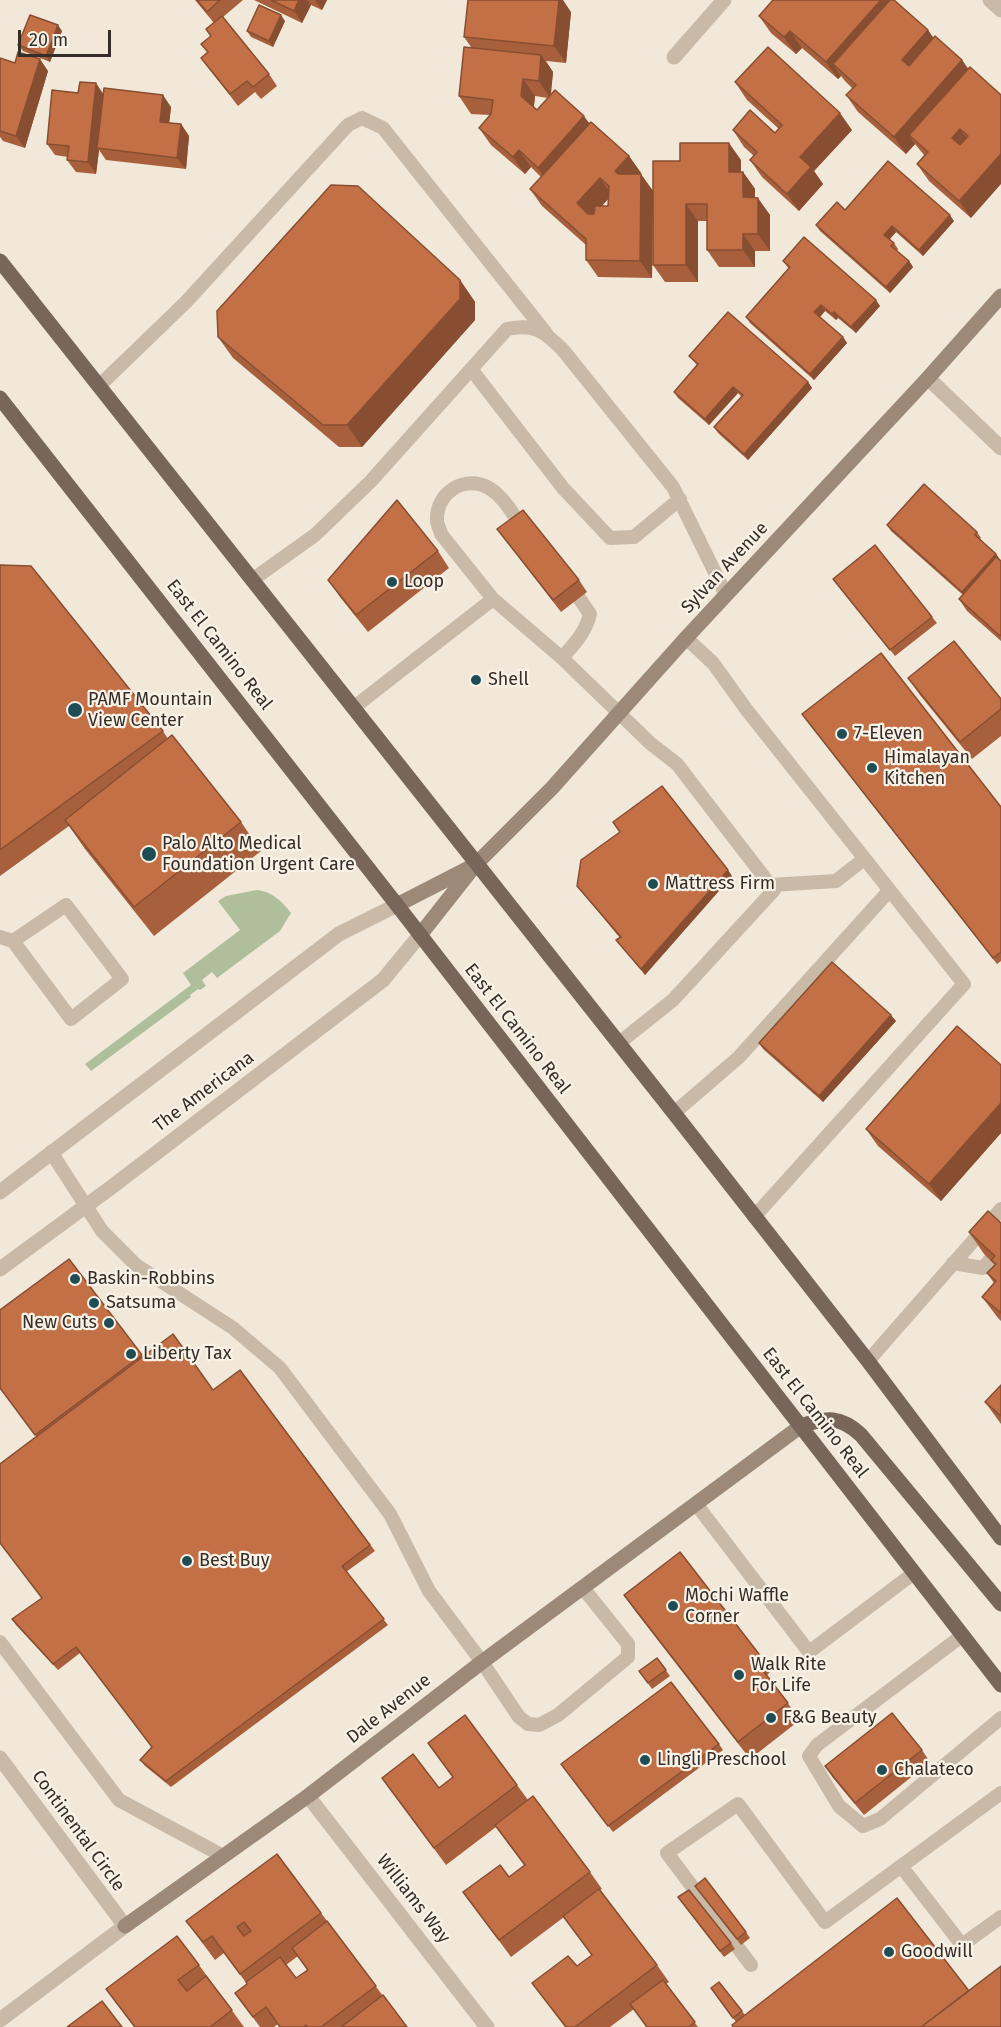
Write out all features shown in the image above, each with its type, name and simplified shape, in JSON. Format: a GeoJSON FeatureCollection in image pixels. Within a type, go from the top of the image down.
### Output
{"type":"FeatureCollection","features":[{"type":"Feature","properties":{"kind":"main road"},"geometry":{"type":"LineString","coordinates":[[0,261],[674,1113],[868,1361],[1001,1538]]}},
{"type":"Feature","properties":{"kind":"main road","name":"East El Camino Real"},"geometry":{"type":"LineString","coordinates":[[0,398],[398,905],[1001,1685]]}},
{"type":"Feature","properties":{"kind":"main road"},"geometry":{"type":"LineString","coordinates":[[801,1426],[820,1419],[850,1424],[1001,1604]]}},
{"type":"Feature","properties":{"kind":"street"},"geometry":{"type":"LineString","coordinates":[[674,57],[724,0]]}},
{"type":"Feature","properties":{"kind":"street"},"geometry":{"type":"LineString","coordinates":[[990,0],[1001,10]]}},
{"type":"Feature","properties":{"kind":"street","name":"Sylvan Avenue"},"geometry":{"type":"LineString","coordinates":[[420,934],[476,864],[552,788],[1001,296]]}},
{"type":"Feature","properties":{"kind":"street"},"geometry":{"type":"LineString","coordinates":[[928,378],[1001,448]]}},
{"type":"Feature","properties":{"kind":"street","name":"Sylvan Avenue"},"geometry":{"type":"LineString","coordinates":[[398,905],[476,864]]}},
{"type":"Feature","properties":{"kind":"street"},"geometry":{"type":"LineString","coordinates":[[0,1192],[339,934],[398,905]]}},
{"type":"Feature","properties":{"kind":"street","name":"The Americana"},"geometry":{"type":"LineString","coordinates":[[0,1269],[383,980],[420,934]]}},
{"type":"Feature","properties":{"kind":"street","name":"Dale Avenue"},"geometry":{"type":"LineString","coordinates":[[0,2020],[125,1926],[308,1796],[482,1662],[801,1426]]}},
{"type":"Feature","properties":{"kind":"street","name":"Continental Circle"},"geometry":{"type":"LineString","coordinates":[[0,1758],[125,1926]]}},
{"type":"Feature","properties":{"kind":"street","name":"Williams Way"},"geometry":{"type":"LineString","coordinates":[[308,1796],[487,2027]]}},
{"type":"Feature","properties":{"kind":"lane"},"geometry":{"type":"LineString","coordinates":[[99,386],[186,302],[348,125],[362,118],[383,128],[546,334],[563,350],[673,487],[726,596]]}},
{"type":"Feature","properties":{"kind":"lane"},"geometry":{"type":"LineString","coordinates":[[252,580],[315,535],[371,481],[507,329],[524,325],[546,334]]}},
{"type":"Feature","properties":{"kind":"lane"},"geometry":{"type":"LineString","coordinates":[[471,369],[563,488],[610,538],[634,537],[680,499]]}},
{"type":"Feature","properties":{"kind":"lane"},"geometry":{"type":"LineString","coordinates":[[523,528],[499,496],[489,488],[477,483],[457,486],[447,493],[439,507],[437,521],[441,534],[493,599],[562,658],[650,743],[677,764],[774,890],[673,1000],[619,1043]]}},
{"type":"Feature","properties":{"kind":"lane"},"geometry":{"type":"LineString","coordinates":[[562,658],[588,623],[590,614],[579,598]]}},
{"type":"Feature","properties":{"kind":"lane"},"geometry":{"type":"LineString","coordinates":[[353,708],[493,599]]}},
{"type":"Feature","properties":{"kind":"lane"},"geometry":{"type":"LineString","coordinates":[[687,638],[713,663],[746,709],[964,984],[754,1217]]}},
{"type":"Feature","properties":{"kind":"lane"},"geometry":{"type":"LineString","coordinates":[[770,885],[836,881],[864,859]]}},
{"type":"Feature","properties":{"kind":"lane"},"geometry":{"type":"LineString","coordinates":[[674,1113],[739,1057],[889,891]]}},
{"type":"Feature","properties":{"kind":"lane"},"geometry":{"type":"LineString","coordinates":[[66,905],[122,979],[71,1018],[7,939],[66,905]]}},
{"type":"Feature","properties":{"kind":"lane"},"geometry":{"type":"LineString","coordinates":[[51,1152],[102,1231],[136,1265],[233,1328],[280,1368],[390,1514],[429,1591],[482,1662],[519,1717],[528,1724],[539,1725],[558,1715],[628,1657],[628,1644],[583,1588]]}},
{"type":"Feature","properties":{"kind":"lane"},"geometry":{"type":"LineString","coordinates":[[868,1361],[1001,1209]]}},
{"type":"Feature","properties":{"kind":"lane"},"geometry":{"type":"LineString","coordinates":[[953,1263],[983,1268],[990,1260]]}},
{"type":"Feature","properties":{"kind":"lane"},"geometry":{"type":"LineString","coordinates":[[696,1504],[809,1652],[914,1573]]}},
{"type":"Feature","properties":{"kind":"lane"},"geometry":{"type":"LineString","coordinates":[[963,1635],[817,1745],[809,1756],[838,1806],[863,1826],[880,1819],[1001,1718]]}},
{"type":"Feature","properties":{"kind":"lane"},"geometry":{"type":"LineString","coordinates":[[0,1642],[119,1800],[223,1856]]}},
{"type":"Feature","properties":{"kind":"lane"},"geometry":{"type":"LineString","coordinates":[[750,1965],[667,1853],[738,1804],[825,1922],[1001,1793]]}},
{"type":"Feature","properties":{"kind":"lane"},"geometry":{"type":"LineString","coordinates":[[901,1866],[962,1945],[1001,1917]]}},
{"type":"Feature","properties":{"kind":"green space"},"geometry":{"type":"Polygon","coordinates":[[[257,890],[276,897],[291,913],[280,931],[217,978],[212,972],[202,980],[206,986],[198,989],[190,995],[191,997],[91,1071],[85,1064],[191,985],[183,973],[240,930],[218,901],[226,896],[257,890]]]}},
{"type":"Feature","properties":{"kind":"building"},"geometry":{"type":"Polygon","coordinates":[[[197,0],[220,0],[207,12],[197,0]]]}},
{"type":"Feature","properties":{"kind":"building"},"geometry":{"type":"Polygon","coordinates":[[[271,0],[299,0],[294,11],[271,0]]]}},
{"type":"Feature","properties":{"kind":"building"},"geometry":{"type":"Polygon","coordinates":[[[468,0],[559,0],[554,46],[464,37],[468,0]]]}},
{"type":"Feature","properties":{"kind":"building"},"geometry":{"type":"Polygon","coordinates":[[[773,0],[881,0],[826,62],[790,31],[784,37],[759,16],[773,0]]]}},
{"type":"Feature","properties":{"kind":"building"},"geometry":{"type":"Polygon","coordinates":[[[890,0],[894,0],[928,30],[902,60],[909,66],[935,36],[962,60],[894,137],[846,95],[856,85],[833,64],[890,0]]]}},
{"type":"Feature","properties":{"kind":"building"},"geometry":{"type":"Polygon","coordinates":[[[259,5],[281,15],[269,41],[247,31],[259,5]]]}},
{"type":"Feature","properties":{"kind":"building"},"geometry":{"type":"Polygon","coordinates":[[[30,15],[58,25],[46,56],[18,45],[30,15]]]}},
{"type":"Feature","properties":{"kind":"building"},"geometry":{"type":"Polygon","coordinates":[[[222,16],[269,74],[253,87],[247,81],[230,94],[201,58],[208,52],[201,44],[211,36],[206,29],[222,16]]]}},
{"type":"Feature","properties":{"kind":"building"},"geometry":{"type":"Polygon","coordinates":[[[464,47],[541,55],[539,81],[523,79],[521,96],[537,110],[555,90],[584,116],[538,168],[519,150],[513,157],[479,128],[491,114],[493,100],[459,96],[464,47]]]}},
{"type":"Feature","properties":{"kind":"building"},"geometry":{"type":"Polygon","coordinates":[[[768,47],[840,113],[800,157],[811,167],[787,194],[750,160],[757,152],[733,130],[750,110],[775,133],[782,125],[735,82],[768,47]]]}},
{"type":"Feature","properties":{"kind":"building"},"geometry":{"type":"Polygon","coordinates":[[[18,52],[40,59],[16,136],[0,131],[0,58],[15,63],[18,52]]]}},
{"type":"Feature","properties":{"kind":"building"},"geometry":{"type":"Polygon","coordinates":[[[970,67],[1001,95],[1001,154],[959,201],[917,164],[928,152],[909,135],[970,67]],[[960,129],[952,138],[960,145],[968,136],[960,129]]]}},
{"type":"Feature","properties":{"kind":"building"},"geometry":{"type":"Polygon","coordinates":[[[80,82],[96,83],[88,162],[67,160],[69,146],[47,144],[52,90],[78,93],[80,82]]]}},
{"type":"Feature","properties":{"kind":"building"},"geometry":{"type":"Polygon","coordinates":[[[104,88],[163,95],[160,122],[181,124],[177,158],[97,148],[104,88]]]}},
{"type":"Feature","properties":{"kind":"building"},"geometry":{"type":"Polygon","coordinates":[[[591,122],[629,156],[615,171],[618,174],[641,174],[640,261],[586,260],[586,239],[530,189],[591,122]],[[600,178],[577,203],[588,214],[594,214],[595,206],[608,206],[609,186],[600,178]]]}},
{"type":"Feature","properties":{"kind":"building"},"geometry":{"type":"Polygon","coordinates":[[[680,143],[729,143],[729,172],[743,172],[743,197],[758,198],[758,234],[743,234],[743,250],[707,250],[707,204],[686,204],[686,265],[653,265],[653,161],[680,161],[680,143]]]}},
{"type":"Feature","properties":{"kind":"building"},"geometry":{"type":"Polygon","coordinates":[[[888,161],[950,215],[919,250],[892,226],[884,235],[894,243],[891,246],[909,261],[886,287],[816,225],[837,202],[845,210],[888,161]]]}},
{"type":"Feature","properties":{"kind":"building"},"geometry":{"type":"Polygon","coordinates":[[[331,185],[358,186],[460,280],[460,299],[347,425],[323,425],[218,337],[217,311],[331,185]]]}},
{"type":"Feature","properties":{"kind":"building"},"geometry":{"type":"Polygon","coordinates":[[[804,237],[876,300],[851,327],[834,312],[832,314],[821,305],[814,312],[843,337],[810,374],[746,317],[790,267],[783,261],[804,237]]]}},
{"type":"Feature","properties":{"kind":"building"},"geometry":{"type":"Polygon","coordinates":[[[728,312],[808,382],[744,454],[714,427],[743,395],[733,387],[705,419],[674,392],[698,364],[689,356],[728,312]]]}},
{"type":"Feature","properties":{"kind":"building"},"geometry":{"type":"Polygon","coordinates":[[[924,484],[977,532],[975,535],[996,554],[962,592],[887,525],[924,484]]]}},
{"type":"Feature","properties":{"kind":"building","name":"Loop"},"geometry":{"type":"Polygon","coordinates":[[[397,500],[438,551],[356,615],[328,580],[397,500]]]}},
{"type":"Feature","properties":{"kind":"building"},"geometry":{"type":"Polygon","coordinates":[[[523,510],[579,580],[553,600],[497,529],[523,510]]]}},
{"type":"Feature","properties":{"kind":"building"},"geometry":{"type":"Polygon","coordinates":[[[875,545],[932,617],[890,650],[833,579],[875,545]]]}},
{"type":"Feature","properties":{"kind":"building"},"geometry":{"type":"Polygon","coordinates":[[[996,557],[1001,561],[1000,636],[959,599],[996,557]]]}},
{"type":"Feature","properties":{"kind":"building","name":"PAMF Mountain View Center"},"geometry":{"type":"Polygon","coordinates":[[[0,565],[31,566],[163,731],[0,850],[0,565]]]}},
{"type":"Feature","properties":{"kind":"building"},"geometry":{"type":"Polygon","coordinates":[[[954,641],[1001,699],[1001,709],[960,742],[908,678],[954,641]]]}},
{"type":"Feature","properties":{"kind":"building"},"geometry":{"type":"Polygon","coordinates":[[[881,653],[1001,807],[1001,952],[993,958],[802,714],[881,653]]]}},
{"type":"Feature","properties":{"kind":"building"},"geometry":{"type":"Polygon","coordinates":[[[172,735],[241,822],[134,907],[65,820],[172,735]]]}},
{"type":"Feature","properties":{"kind":"building","name":"Mattress Firm"},"geometry":{"type":"Polygon","coordinates":[[[662,786],[728,870],[641,969],[616,940],[621,937],[577,886],[581,860],[620,832],[613,822],[662,786]]]}},
{"type":"Feature","properties":{"kind":"building"},"geometry":{"type":"Polygon","coordinates":[[[832,962],[891,1015],[819,1096],[759,1043],[832,962]]]}},
{"type":"Feature","properties":{"kind":"building"},"geometry":{"type":"Polygon","coordinates":[[[957,1026],[1001,1065],[1001,1103],[929,1184],[866,1129],[957,1026]]]}},
{"type":"Feature","properties":{"kind":"building"},"geometry":{"type":"Polygon","coordinates":[[[988,1211],[1001,1223],[1001,1313],[982,1297],[996,1281],[987,1273],[996,1264],[991,1260],[995,1256],[969,1232],[988,1211]]]}},
{"type":"Feature","properties":{"kind":"building"},"geometry":{"type":"Polygon","coordinates":[[[69,1259],[142,1355],[35,1435],[0,1388],[0,1310],[69,1259]]]}},
{"type":"Feature","properties":{"kind":"building","name":"Best Buy"},"geometry":{"type":"Polygon","coordinates":[[[173,1334],[213,1390],[240,1370],[370,1545],[342,1566],[384,1619],[166,1781],[140,1760],[152,1747],[76,1647],[53,1664],[12,1619],[42,1598],[0,1543],[0,1464],[173,1334]]]}},
{"type":"Feature","properties":{"kind":"building"},"geometry":{"type":"Polygon","coordinates":[[[1001,1385],[1001,1416],[985,1402],[1001,1385]]]}},
{"type":"Feature","properties":{"kind":"building"},"geometry":{"type":"Polygon","coordinates":[[[680,1552],[759,1654],[754,1659],[788,1703],[738,1742],[624,1595],[680,1552]]]}},
{"type":"Feature","properties":{"kind":"building"},"geometry":{"type":"Polygon","coordinates":[[[657,1658],[666,1670],[648,1683],[639,1671],[657,1658]]]}},
{"type":"Feature","properties":{"kind":"building","name":"Lingli Preschool"},"geometry":{"type":"Polygon","coordinates":[[[671,1682],[719,1744],[608,1826],[561,1764],[671,1682]]]}},
{"type":"Feature","properties":{"kind":"building","name":"Chalateco"},"geometry":{"type":"Polygon","coordinates":[[[892,1713],[922,1750],[855,1803],[825,1766],[892,1713]]]}},
{"type":"Feature","properties":{"kind":"building"},"geometry":{"type":"Polygon","coordinates":[[[465,1715],[517,1785],[434,1848],[382,1778],[413,1754],[439,1788],[453,1777],[428,1743],[465,1715]]]}},
{"type":"Feature","properties":{"kind":"building"},"geometry":{"type":"Polygon","coordinates":[[[533,1796],[590,1872],[499,1940],[463,1892],[500,1865],[509,1877],[525,1865],[495,1825],[533,1796]]]}},
{"type":"Feature","properties":{"kind":"building"},"geometry":{"type":"Polygon","coordinates":[[[277,1854],[321,1913],[240,1974],[212,1936],[203,1942],[186,1921],[277,1854]],[[244,1922],[237,1927],[244,1936],[251,1931],[244,1922]]]}},
{"type":"Feature","properties":{"kind":"building"},"geometry":{"type":"Polygon","coordinates":[[[705,1878],[746,1932],[737,1939],[695,1886],[705,1878]]]}},
{"type":"Feature","properties":{"kind":"building"},"geometry":{"type":"Polygon","coordinates":[[[599,1889],[657,1965],[575,2027],[566,2027],[532,1983],[568,1956],[577,1966],[592,1955],[563,1916],[599,1889]]]}},
{"type":"Feature","properties":{"kind":"building"},"geometry":{"type":"Polygon","coordinates":[[[689,1890],[731,1943],[720,1951],[678,1897],[689,1890]]]}},
{"type":"Feature","properties":{"kind":"building","name":"Goodwill"},"geometry":{"type":"Polygon","coordinates":[[[897,1898],[969,1991],[921,2027],[733,2027],[732,2025],[897,1898]]]}},
{"type":"Feature","properties":{"kind":"building"},"geometry":{"type":"Polygon","coordinates":[[[327,1921],[376,1986],[321,2027],[307,2027],[306,2025],[304,2027],[280,2027],[266,2007],[253,2017],[235,1993],[280,1957],[296,1978],[308,1970],[292,1948],[327,1921]]]}},
{"type":"Feature","properties":{"kind":"building"},"geometry":{"type":"Polygon","coordinates":[[[177,1936],[199,1965],[178,1980],[187,1991],[206,1976],[232,2010],[210,2027],[135,2027],[106,1989],[177,1936]]]}},
{"type":"Feature","properties":{"kind":"building"},"geometry":{"type":"Polygon","coordinates":[[[1001,1966],[1001,2027],[921,2027],[1001,1966]]]}},
{"type":"Feature","properties":{"kind":"building"},"geometry":{"type":"Polygon","coordinates":[[[663,1980],[695,2022],[690,2027],[647,2027],[630,2004],[663,1980]]]}},
{"type":"Feature","properties":{"kind":"building"},"geometry":{"type":"Polygon","coordinates":[[[719,1982],[742,2011],[733,2018],[711,1988],[719,1982]]]}},
{"type":"Feature","properties":{"kind":"building"},"geometry":{"type":"Polygon","coordinates":[[[383,1995],[407,2027],[341,2027],[383,1995]]]}},
{"type":"Feature","properties":{"kind":"building"},"geometry":{"type":"Polygon","coordinates":[[[102,2001],[122,2027],[67,2027],[102,2001]]]}},
{"type":"Feature","properties":{"kind":"place","name":"Loop"},"geometry":{"type":"Point","coordinates":[392,582]}},
{"type":"Feature","properties":{"kind":"place","name":"Shell"},"geometry":{"type":"Point","coordinates":[476,680]}},
{"type":"Feature","properties":{"kind":"place","name":"PAMF Mountain View Center"},"geometry":{"type":"Point","coordinates":[75,710]}},
{"type":"Feature","properties":{"kind":"place","name":"7-Eleven"},"geometry":{"type":"Point","coordinates":[842,734]}},
{"type":"Feature","properties":{"kind":"place","name":"Himalayan Kitchen"},"geometry":{"type":"Point","coordinates":[872,768]}},
{"type":"Feature","properties":{"kind":"place","name":"Palo Alto Medical Foundation Urgent Care"},"geometry":{"type":"Point","coordinates":[149,854]}},
{"type":"Feature","properties":{"kind":"place","name":"Mattress Firm"},"geometry":{"type":"Point","coordinates":[653,884]}},
{"type":"Feature","properties":{"kind":"place","name":"Baskin-Robbins"},"geometry":{"type":"Point","coordinates":[75,1279]}},
{"type":"Feature","properties":{"kind":"place","name":"Satsuma"},"geometry":{"type":"Point","coordinates":[94,1303]}},
{"type":"Feature","properties":{"kind":"place","name":"New Cuts"},"geometry":{"type":"Point","coordinates":[109,1323]}},
{"type":"Feature","properties":{"kind":"place","name":"Liberty Tax"},"geometry":{"type":"Point","coordinates":[131,1354]}},
{"type":"Feature","properties":{"kind":"place","name":"Best Buy"},"geometry":{"type":"Point","coordinates":[187,1561]}},
{"type":"Feature","properties":{"kind":"place","name":"Mochi Waffle Corner"},"geometry":{"type":"Point","coordinates":[673,1606]}},
{"type":"Feature","properties":{"kind":"place","name":"Walk Rite For Life"},"geometry":{"type":"Point","coordinates":[739,1675]}},
{"type":"Feature","properties":{"kind":"place","name":"F&G Beauty"},"geometry":{"type":"Point","coordinates":[771,1718]}},
{"type":"Feature","properties":{"kind":"place","name":"Lingli Preschool"},"geometry":{"type":"Point","coordinates":[645,1760]}},
{"type":"Feature","properties":{"kind":"place","name":"Chalateco"},"geometry":{"type":"Point","coordinates":[882,1770]}},
{"type":"Feature","properties":{"kind":"place","name":"Goodwill"},"geometry":{"type":"Point","coordinates":[889,1952]}}]}
